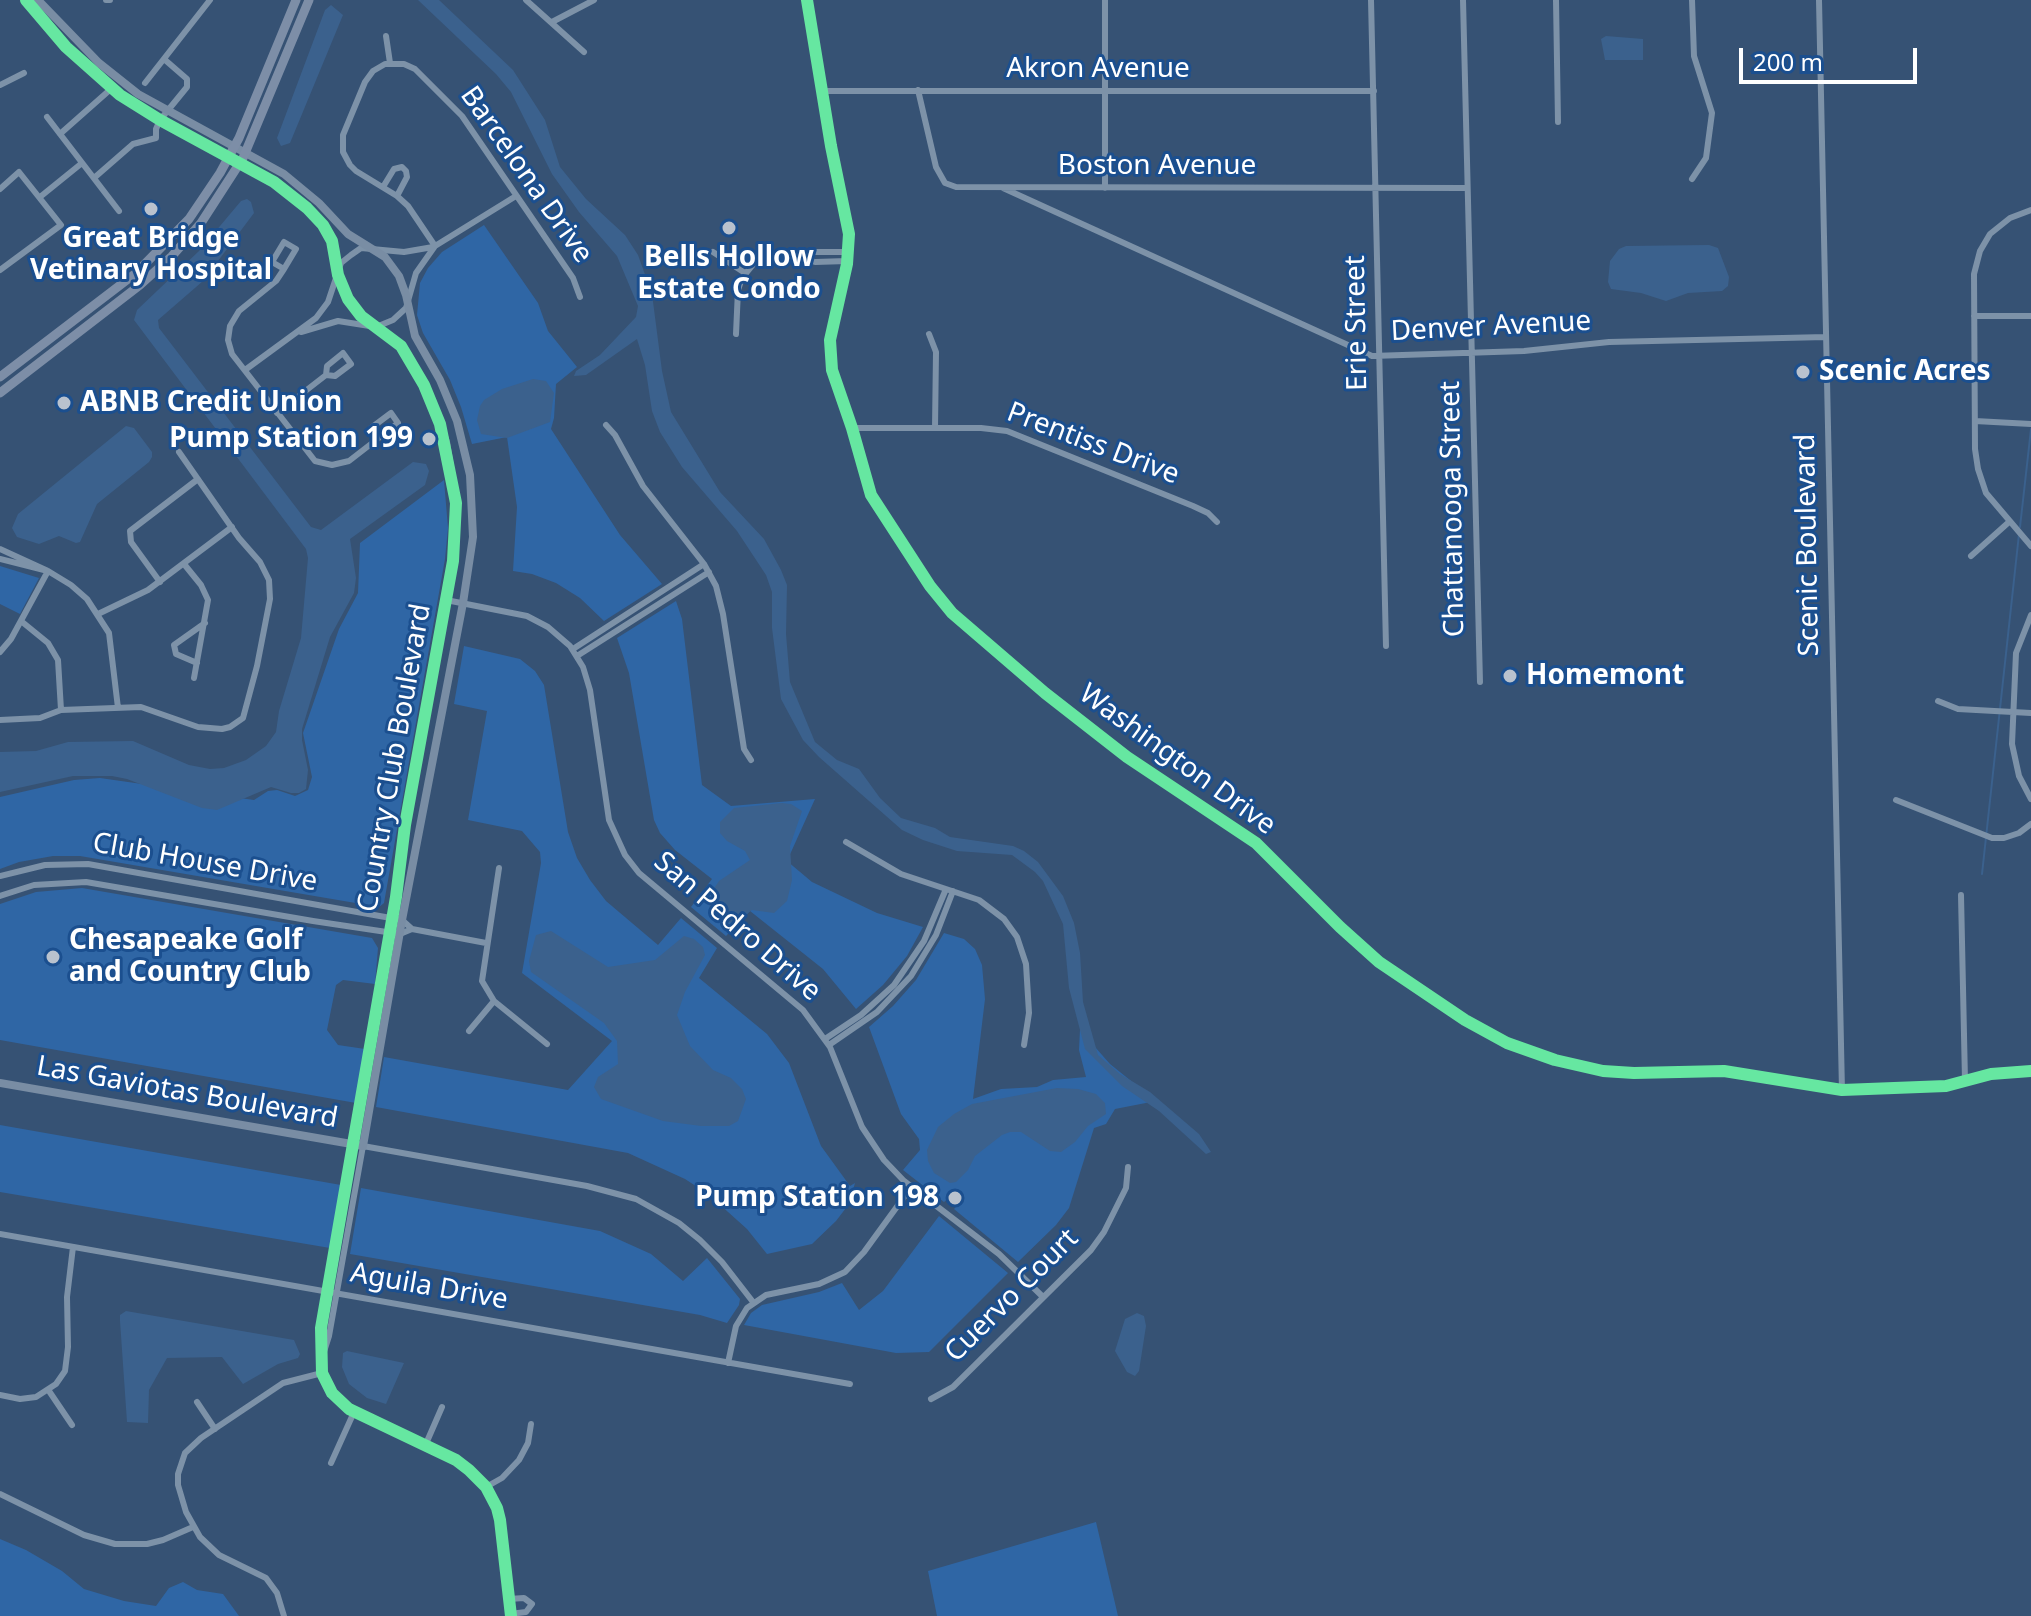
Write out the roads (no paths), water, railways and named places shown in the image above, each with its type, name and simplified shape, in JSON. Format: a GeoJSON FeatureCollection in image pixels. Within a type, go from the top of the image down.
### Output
{"type":"FeatureCollection","features":[{"type":"Feature","properties":{"kind":"main road"},"geometry":{"type":"LineString","coordinates":[[0,377],[152,259],[196,210],[229,158],[296,0]]}},
{"type":"Feature","properties":{"kind":"main road"},"geometry":{"type":"LineString","coordinates":[[0,393],[140,285],[172,256],[215,204],[240,164],[309,0]]}},
{"type":"Feature","properties":{"kind":"street","name":"Country Club Boulevard"},"geometry":{"type":"LineString","coordinates":[[26,0],[66,47],[112,88],[164,116],[234,147],[296,183],[348,234],[385,257],[394,268],[408,301],[415,336],[440,380],[457,421],[470,475],[473,537],[463,603],[397,919]]}},
{"type":"Feature","properties":{"kind":"street","name":"Country Club Boulevard"},"geometry":{"type":"LineString","coordinates":[[38,0],[99,63],[164,116],[286,190],[323,225],[335,248],[338,270],[348,299],[361,316],[401,346],[432,402],[446,442],[456,520],[453,561],[405,825],[395,934],[321,1334],[322,1373]]}},
{"type":"Feature","properties":{"kind":"street"},"geometry":{"type":"LineString","coordinates":[[145,83],[210,0]]}},
{"type":"Feature","properties":{"kind":"street"},"geometry":{"type":"LineString","coordinates":[[526,0],[584,52]]}},
{"type":"Feature","properties":{"kind":"street"},"geometry":{"type":"LineString","coordinates":[[552,22],[594,0]]}},
{"type":"Feature","properties":{"kind":"street","name":"Washington Drive"},"geometry":{"type":"LineString","coordinates":[[807,0],[831,146],[848,222],[847,261],[829,348],[832,370],[871,495],[930,586],[952,613],[1045,693],[1127,757],[1256,843],[1357,944],[1439,1004],[1495,1038],[1579,1066],[1625,1073],[1724,1071],[1842,1090],[1931,1087],[1991,1074],[2031,1071]]}},
{"type":"Feature","properties":{"kind":"street"},"geometry":{"type":"LineString","coordinates":[[1105,0],[1105,188]]}},
{"type":"Feature","properties":{"kind":"street","name":"Erie Street"},"geometry":{"type":"LineString","coordinates":[[1371,0],[1386,646]]}},
{"type":"Feature","properties":{"kind":"street","name":"Chattanooga Street"},"geometry":{"type":"LineString","coordinates":[[1463,0],[1480,682]]}},
{"type":"Feature","properties":{"kind":"street"},"geometry":{"type":"LineString","coordinates":[[1556,0],[1558,122]]}},
{"type":"Feature","properties":{"kind":"street"},"geometry":{"type":"LineString","coordinates":[[1692,0],[1692,45],[1712,113],[1706,158],[1692,179]]}},
{"type":"Feature","properties":{"kind":"street","name":"Scenic Boulevard"},"geometry":{"type":"LineString","coordinates":[[1819,0],[1842,1090]]}},
{"type":"Feature","properties":{"kind":"street"},"geometry":{"type":"LineString","coordinates":[[386,36],[390,63],[368,76],[342,140],[343,152],[350,165],[397,196],[414,213],[435,246]]}},
{"type":"Feature","properties":{"kind":"street"},"geometry":{"type":"LineString","coordinates":[[94,178],[133,144],[156,138],[156,129],[188,83],[184,75],[164,59]]}},
{"type":"Feature","properties":{"kind":"street","name":"Barcelona Drive"},"geometry":{"type":"LineString","coordinates":[[390,63],[415,69],[462,116],[573,278],[580,297]]}},
{"type":"Feature","properties":{"kind":"street"},"geometry":{"type":"LineString","coordinates":[[0,85],[24,73]]}},
{"type":"Feature","properties":{"kind":"street"},"geometry":{"type":"LineString","coordinates":[[60,134],[112,88]]}},
{"type":"Feature","properties":{"kind":"street","name":"Boston Avenue"},"geometry":{"type":"LineString","coordinates":[[918,90],[936,167],[942,180],[956,187],[1467,188]]}},
{"type":"Feature","properties":{"kind":"street","name":"Akron Avenue"},"geometry":{"type":"LineString","coordinates":[[823,91],[1374,91]]}},
{"type":"Feature","properties":{"kind":"street"},"geometry":{"type":"LineString","coordinates":[[47,117],[119,211]]}},
{"type":"Feature","properties":{"kind":"street"},"geometry":{"type":"LineString","coordinates":[[40,197],[82,163]]}},
{"type":"Feature","properties":{"kind":"street"},"geometry":{"type":"LineString","coordinates":[[383,187],[394,169],[402,167],[407,177],[397,196]]}},
{"type":"Feature","properties":{"kind":"street"},"geometry":{"type":"LineString","coordinates":[[0,189],[19,172],[61,225],[0,270]]}},
{"type":"Feature","properties":{"kind":"street","name":"Denver Avenue"},"geometry":{"type":"LineString","coordinates":[[1003,188],[1366,354],[1524,351],[1629,341],[1826,337]]}},
{"type":"Feature","properties":{"kind":"street"},"geometry":{"type":"LineString","coordinates":[[245,370],[301,332],[316,318],[328,302],[341,263],[361,248],[404,252],[435,246],[516,196]]}},
{"type":"Feature","properties":{"kind":"street"},"geometry":{"type":"LineString","coordinates":[[2031,210],[2010,218],[1996,229],[1980,251],[1974,274],[1975,458],[1986,493],[2031,546]]}},
{"type":"Feature","properties":{"kind":"street"},"geometry":{"type":"LineString","coordinates":[[301,332],[338,321],[376,327],[401,315],[416,273],[435,246]]}},
{"type":"Feature","properties":{"kind":"street"},"geometry":{"type":"LineString","coordinates":[[713,252],[745,273]]}},
{"type":"Feature","properties":{"kind":"street"},"geometry":{"type":"LineString","coordinates":[[736,334],[736,296],[745,273],[764,257],[785,252],[848,252]]}},
{"type":"Feature","properties":{"kind":"street"},"geometry":{"type":"LineString","coordinates":[[785,252],[815,262],[847,261]]}},
{"type":"Feature","properties":{"kind":"street"},"geometry":{"type":"LineString","coordinates":[[284,269],[273,285],[239,311],[230,326],[230,349],[311,457],[327,465],[349,461],[378,438]]}},
{"type":"Feature","properties":{"kind":"street"},"geometry":{"type":"LineString","coordinates":[[1974,316],[2031,316]]}},
{"type":"Feature","properties":{"kind":"street"},"geometry":{"type":"LineString","coordinates":[[929,334],[936,352],[935,428]]}},
{"type":"Feature","properties":{"kind":"street"},"geometry":{"type":"LineString","coordinates":[[277,413],[326,375]]}},
{"type":"Feature","properties":{"kind":"street"},"geometry":{"type":"LineString","coordinates":[[1975,421],[2031,424]]}},
{"type":"Feature","properties":{"kind":"street"},"geometry":{"type":"LineString","coordinates":[[606,425],[655,504],[709,572],[721,604],[744,749],[751,760]]}},
{"type":"Feature","properties":{"kind":"street","name":"Prentiss Drive"},"geometry":{"type":"LineString","coordinates":[[852,428],[1001,429],[1025,436],[1205,511],[1217,522]]}},
{"type":"Feature","properties":{"kind":"street"},"geometry":{"type":"LineString","coordinates":[[0,720],[40,718],[61,710],[146,707],[188,724],[222,729],[243,718],[257,666],[271,589],[266,570],[179,452]]}},
{"type":"Feature","properties":{"kind":"street"},"geometry":{"type":"LineString","coordinates":[[160,582],[131,542],[130,531],[198,479]]}},
{"type":"Feature","properties":{"kind":"street"},"geometry":{"type":"LineString","coordinates":[[1971,556],[2009,522]]}},
{"type":"Feature","properties":{"kind":"street"},"geometry":{"type":"LineString","coordinates":[[98,614],[160,582],[232,527]]}},
{"type":"Feature","properties":{"kind":"street"},"geometry":{"type":"LineString","coordinates":[[0,549],[71,585],[98,614],[111,642],[118,708]]}},
{"type":"Feature","properties":{"kind":"street"},"geometry":{"type":"LineString","coordinates":[[0,559],[48,571]]}},
{"type":"Feature","properties":{"kind":"street"},"geometry":{"type":"LineString","coordinates":[[184,564],[201,585],[208,600],[194,678]]}},
{"type":"Feature","properties":{"kind":"street"},"geometry":{"type":"LineString","coordinates":[[575,653],[704,564]]}},
{"type":"Feature","properties":{"kind":"street"},"geometry":{"type":"LineString","coordinates":[[0,652],[48,571]]}},
{"type":"Feature","properties":{"kind":"street"},"geometry":{"type":"LineString","coordinates":[[575,653],[709,572]]}},
{"type":"Feature","properties":{"kind":"street"},"geometry":{"type":"LineString","coordinates":[[446,600],[520,613],[535,619],[555,631],[575,653]]}},
{"type":"Feature","properties":{"kind":"street"},"geometry":{"type":"LineString","coordinates":[[2031,615],[2016,653],[2013,712],[2014,757],[2019,776],[2031,799]]}},
{"type":"Feature","properties":{"kind":"street"},"geometry":{"type":"LineString","coordinates":[[21,621],[43,637],[58,660],[61,710]]}},
{"type":"Feature","properties":{"kind":"street"},"geometry":{"type":"LineString","coordinates":[[197,663],[176,654],[174,645],[205,623]]}},
{"type":"Feature","properties":{"kind":"street","name":"San Pedro Drive"},"geometry":{"type":"LineString","coordinates":[[575,653],[590,690],[609,820],[625,855],[650,883],[792,999],[827,1042],[866,1135],[888,1165],[993,1249],[1043,1297]]}},
{"type":"Feature","properties":{"kind":"street"},"geometry":{"type":"LineString","coordinates":[[1938,701],[1958,709],[2031,713]]}},
{"type":"Feature","properties":{"kind":"street"},"geometry":{"type":"LineString","coordinates":[[1896,800],[1992,838],[2019,833],[2031,824]]}},
{"type":"Feature","properties":{"kind":"street"},"geometry":{"type":"LineString","coordinates":[[846,842],[901,874],[989,906],[1004,919],[1017,937],[1023,953],[1029,1013],[1024,1045]]}},
{"type":"Feature","properties":{"kind":"street","name":"Club House Drive"},"geometry":{"type":"LineString","coordinates":[[0,876],[45,865],[86,864],[397,919]]}},
{"type":"Feature","properties":{"kind":"street"},"geometry":{"type":"LineString","coordinates":[[499,868],[482,981],[494,1001],[547,1044]]}},
{"type":"Feature","properties":{"kind":"street","name":"Club House Drive"},"geometry":{"type":"LineString","coordinates":[[0,896],[34,885],[86,882],[395,934]]}},
{"type":"Feature","properties":{"kind":"street"},"geometry":{"type":"LineString","coordinates":[[827,1042],[894,985],[924,941],[949,890]]}},
{"type":"Feature","properties":{"kind":"street"},"geometry":{"type":"LineString","coordinates":[[1961,895],[1965,1081]]}},
{"type":"Feature","properties":{"kind":"street"},"geometry":{"type":"LineString","coordinates":[[397,919],[412,929],[486,943]]}},
{"type":"Feature","properties":{"kind":"street"},"geometry":{"type":"LineString","coordinates":[[395,934],[412,929]]}},
{"type":"Feature","properties":{"kind":"street"},"geometry":{"type":"LineString","coordinates":[[469,1031],[494,1001]]}},
{"type":"Feature","properties":{"kind":"street","name":"Las Gaviotas Boulevard"},"geometry":{"type":"LineString","coordinates":[[0,1083],[587,1186],[636,1199],[700,1240],[753,1302]]}},
{"type":"Feature","properties":{"kind":"street","name":"Country Club Boulevard"},"geometry":{"type":"LineString","coordinates":[[321,1361],[337,1293],[358,1146]]}},
{"type":"Feature","properties":{"kind":"street","name":"Cuervo Court"},"geometry":{"type":"LineString","coordinates":[[931,1399],[953,1387],[1099,1240],[1126,1188],[1128,1167]]}},
{"type":"Feature","properties":{"kind":"street"},"geometry":{"type":"LineString","coordinates":[[728,1363],[738,1320],[753,1302],[766,1295],[819,1284],[845,1272],[864,1252],[912,1186]]}},
{"type":"Feature","properties":{"kind":"street","name":"Aguila Drive"},"geometry":{"type":"LineString","coordinates":[[0,1234],[850,1384]]}},
{"type":"Feature","properties":{"kind":"street"},"geometry":{"type":"LineString","coordinates":[[0,1395],[27,1399],[49,1391],[58,1382],[67,1363],[67,1297],[73,1247]]}},
{"type":"Feature","properties":{"kind":"street"},"geometry":{"type":"LineString","coordinates":[[284,1616],[277,1593],[266,1578],[219,1555],[193,1527],[180,1496],[178,1474],[185,1453],[192,1445],[283,1383],[322,1373],[332,1393],[354,1412],[456,1460],[486,1487],[500,1520],[510,1615],[529,1611],[532,1604],[524,1598],[509,1599]]}},
{"type":"Feature","properties":{"kind":"street"},"geometry":{"type":"LineString","coordinates":[[49,1391],[72,1425]]}},
{"type":"Feature","properties":{"kind":"street"},"geometry":{"type":"LineString","coordinates":[[197,1402],[215,1429]]}},
{"type":"Feature","properties":{"kind":"street"},"geometry":{"type":"LineString","coordinates":[[425,1446],[442,1407]]}},
{"type":"Feature","properties":{"kind":"street"},"geometry":{"type":"LineString","coordinates":[[331,1463],[354,1412]]}},
{"type":"Feature","properties":{"kind":"street"},"geometry":{"type":"LineString","coordinates":[[486,1487],[502,1478],[519,1460],[528,1443],[531,1424]]}},
{"type":"Feature","properties":{"kind":"street"},"geometry":{"type":"LineString","coordinates":[[0,1494],[84,1535],[115,1544],[147,1544],[193,1527]]}},
{"type":"Feature","properties":{"kind":"waterway"},"geometry":{"type":"LineString","coordinates":[[2020,527],[2031,429]]}},
{"type":"Feature","properties":{"kind":"waterway"},"geometry":{"type":"LineString","coordinates":[[1982,874],[2019,534]]}},
{"type":"Feature","properties":{"kind":"place","name":"Great Bridge Vetinary Hospital"},"geometry":{"type":"Point","coordinates":[151,209]}},
{"type":"Feature","properties":{"kind":"place","name":"Bells Hollow Estate Condo"},"geometry":{"type":"Point","coordinates":[729,228]}},
{"type":"Feature","properties":{"kind":"place","name":"Scenic Acres"},"geometry":{"type":"Point","coordinates":[1803,372]}},
{"type":"Feature","properties":{"kind":"place","name":"ABNB Credit Union"},"geometry":{"type":"Point","coordinates":[64,403]}},
{"type":"Feature","properties":{"kind":"place","name":"Pump Station 199"},"geometry":{"type":"Point","coordinates":[429,439]}},
{"type":"Feature","properties":{"kind":"place","name":"Homemont"},"geometry":{"type":"Point","coordinates":[1510,676]}},
{"type":"Feature","properties":{"kind":"place","name":"Chesapeake Golf and Country Club"},"geometry":{"type":"Point","coordinates":[53,957]}},
{"type":"Feature","properties":{"kind":"place","name":"Pump Station 198"},"geometry":{"type":"Point","coordinates":[955,1198]}}]}
